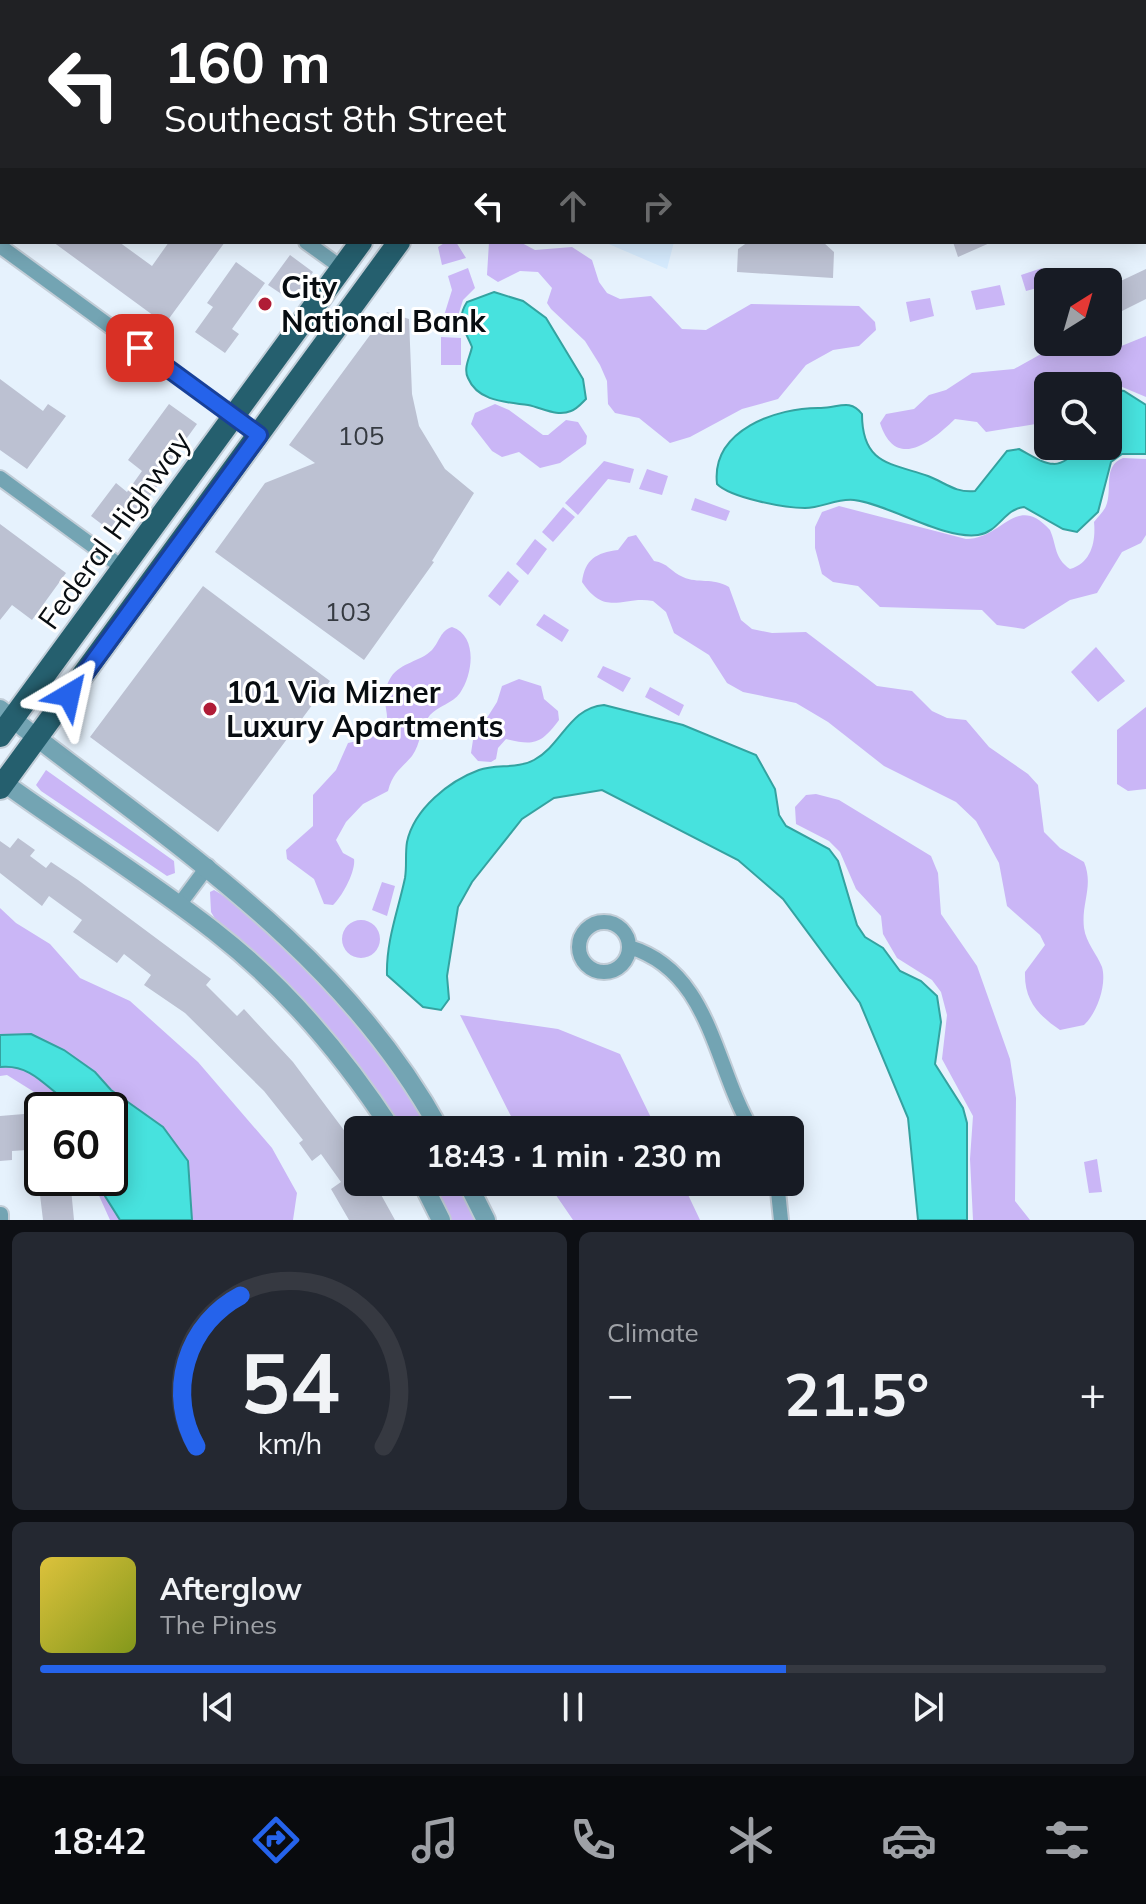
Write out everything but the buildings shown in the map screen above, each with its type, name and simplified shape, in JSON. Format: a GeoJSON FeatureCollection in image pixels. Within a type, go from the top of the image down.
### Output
{"type":"FeatureCollection","features":[{"type":"Feature","properties":{"kind":"main road","name":"Federal Highway"},"geometry":{"type":"LineString","coordinates":[[4,721],[123,568],[360,244]]}},
{"type":"Feature","properties":{"kind":"main road","name":"Federal Highway"},"geometry":{"type":"LineString","coordinates":[[1,784],[398,244]]}},
{"type":"Feature","properties":{"kind":"street"},"geometry":{"type":"LineString","coordinates":[[309,244],[342,268]]}},
{"type":"Feature","properties":{"kind":"street"},"geometry":{"type":"LineString","coordinates":[[0,246],[259,435]]}},
{"type":"Feature","properties":{"kind":"street"},"geometry":{"type":"LineString","coordinates":[[0,478],[123,568]]}},
{"type":"Feature","properties":{"kind":"street"},"geometry":{"type":"LineString","coordinates":[[4,721],[37,738],[208,866],[281,932],[346,999],[394,1059],[431,1116]]}},
{"type":"Feature","properties":{"kind":"street"},"geometry":{"type":"LineString","coordinates":[[1,784],[179,905],[245,956],[296,1004],[359,1081],[383,1116]]}},
{"type":"Feature","properties":{"kind":"street"},"geometry":{"type":"LineString","coordinates":[[179,905],[208,866]]}},
{"type":"Feature","properties":{"kind":"street"},"geometry":{"type":"LineString","coordinates":[[629,947],[665,965],[691,994],[713,1033],[728,1081],[745,1116]]}},
{"type":"Feature","properties":{"kind":"street"},"geometry":{"type":"LineString","coordinates":[[429,1196],[441,1220]]}},
{"type":"Feature","properties":{"kind":"street"},"geometry":{"type":"LineString","coordinates":[[474,1196],[486,1220]]}},
{"type":"Feature","properties":{"kind":"street"},"geometry":{"type":"LineString","coordinates":[[778,1196],[781,1220]]}},
{"type":"Feature","properties":{"kind":"shaded area"},"geometry":{"type":"Polygon","coordinates":[[[457,244],[466,258],[442,265],[438,247],[457,244]]]}},
{"type":"Feature","properties":{"kind":"shaded area"},"geometry":{"type":"Polygon","coordinates":[[[489,244],[524,244],[535,250],[572,247],[592,260],[599,282],[607,293],[620,299],[651,296],[682,329],[706,330],[751,304],[859,306],[875,322],[876,330],[859,346],[833,350],[806,365],[778,399],[742,409],[690,437],[670,443],[639,418],[615,413],[608,404],[607,381],[600,365],[585,341],[547,303],[552,288],[538,272],[520,271],[498,282],[487,275],[489,244]]]}},
{"type":"Feature","properties":{"kind":"shaded area"},"geometry":{"type":"Polygon","coordinates":[[[609,244],[673,244],[667,269],[609,244]]]}},
{"type":"Feature","properties":{"kind":"shaded area"},"geometry":{"type":"Polygon","coordinates":[[[468,268],[475,288],[463,300],[456,322],[442,322],[452,290],[448,276],[468,268]]]}},
{"type":"Feature","properties":{"kind":"shaded area"},"geometry":{"type":"Polygon","coordinates":[[[1034,271],[1034,289],[1026,291],[1021,275],[1034,271]]]}},
{"type":"Feature","properties":{"kind":"shaded area"},"geometry":{"type":"Polygon","coordinates":[[[1000,285],[1005,305],[976,310],[971,291],[1000,285]]]}},
{"type":"Feature","properties":{"kind":"shaded area"},"geometry":{"type":"Polygon","coordinates":[[[494,292],[523,301],[546,318],[583,379],[586,399],[575,409],[555,413],[486,396],[473,386],[466,370],[472,347],[462,325],[463,309],[467,302],[494,292]]]}},
{"type":"Feature","properties":{"kind":"shaded area"},"geometry":{"type":"Polygon","coordinates":[[[930,298],[934,316],[910,322],[906,302],[930,298]]]}},
{"type":"Feature","properties":{"kind":"shaded area"},"geometry":{"type":"Polygon","coordinates":[[[1146,336],[1146,397],[1122,387],[1122,372],[1034,372],[1034,424],[986,432],[977,422],[955,419],[925,443],[905,449],[895,446],[887,438],[880,423],[886,414],[914,409],[929,395],[946,390],[972,373],[1014,369],[1037,356],[1122,356],[1122,346],[1146,336]]]}},
{"type":"Feature","properties":{"kind":"shaded area"},"geometry":{"type":"Polygon","coordinates":[[[441,337],[461,338],[461,365],[441,365],[441,337]]]}},
{"type":"Feature","properties":{"kind":"shaded area"},"geometry":{"type":"Polygon","coordinates":[[[1122,391],[1146,405],[1146,454],[1122,454],[1122,391]]]}},
{"type":"Feature","properties":{"kind":"shaded area"},"geometry":{"type":"Polygon","coordinates":[[[495,404],[509,410],[543,435],[548,435],[566,420],[578,422],[587,436],[586,444],[560,463],[540,468],[519,452],[502,457],[492,451],[471,424],[475,413],[495,404]]]}},
{"type":"Feature","properties":{"kind":"shaded area"},"geometry":{"type":"Polygon","coordinates":[[[843,405],[853,406],[862,414],[867,443],[881,459],[956,489],[975,491],[1007,451],[1019,449],[1034,460],[1050,464],[1114,460],[1098,512],[1077,532],[1063,529],[1024,507],[1011,512],[985,533],[964,535],[854,500],[796,508],[746,498],[717,484],[718,465],[725,449],[750,425],[785,412],[843,405]]]}},
{"type":"Feature","properties":{"kind":"shaded area"},"geometry":{"type":"Polygon","coordinates":[[[1122,459],[1146,459],[1146,535],[1141,543],[1122,552],[1097,593],[1070,600],[1024,629],[997,625],[982,610],[880,607],[858,586],[833,582],[822,574],[815,548],[815,527],[822,512],[839,506],[966,539],[979,537],[1009,520],[1028,515],[1050,530],[1058,556],[1070,569],[1083,562],[1091,551],[1094,522],[1108,500],[1110,472],[1122,459]]]}},
{"type":"Feature","properties":{"kind":"shaded area"},"geometry":{"type":"Polygon","coordinates":[[[604,461],[634,469],[630,483],[608,479],[578,515],[565,503],[604,461]]]}},
{"type":"Feature","properties":{"kind":"shaded area"},"geometry":{"type":"Polygon","coordinates":[[[647,469],[668,476],[662,495],[639,489],[647,469]]]}},
{"type":"Feature","properties":{"kind":"shaded area"},"geometry":{"type":"Polygon","coordinates":[[[695,498],[730,511],[726,521],[691,510],[695,498]]]}},
{"type":"Feature","properties":{"kind":"shaded area"},"geometry":{"type":"Polygon","coordinates":[[[563,507],[575,517],[553,542],[542,532],[563,507]]]}},
{"type":"Feature","properties":{"kind":"shaded area"},"geometry":{"type":"Polygon","coordinates":[[[636,535],[654,561],[679,575],[729,587],[741,620],[752,629],[772,633],[806,632],[877,686],[912,691],[932,711],[947,718],[966,720],[989,747],[1028,774],[1038,785],[1044,832],[1060,848],[1084,862],[1087,871],[1084,928],[1102,967],[1103,982],[1097,1006],[1084,1025],[1060,1030],[1034,1006],[1027,991],[1025,972],[1045,945],[1040,935],[1007,906],[999,863],[976,821],[956,802],[884,766],[828,722],[796,703],[743,692],[727,683],[709,655],[674,633],[666,612],[653,601],[607,602],[591,593],[582,582],[589,563],[598,555],[618,550],[628,537],[636,535]]]}},
{"type":"Feature","properties":{"kind":"shaded area"},"geometry":{"type":"Polygon","coordinates":[[[535,539],[547,549],[528,575],[516,564],[535,539]]]}},
{"type":"Feature","properties":{"kind":"shaded area"},"geometry":{"type":"Polygon","coordinates":[[[508,571],[519,581],[500,606],[488,596],[508,571]]]}},
{"type":"Feature","properties":{"kind":"shaded area"},"geometry":{"type":"Polygon","coordinates":[[[544,614],[569,630],[562,642],[536,625],[544,614]]]}},
{"type":"Feature","properties":{"kind":"shaded area"},"geometry":{"type":"Polygon","coordinates":[[[452,627],[466,638],[471,656],[464,685],[457,696],[430,715],[415,751],[395,775],[388,791],[363,804],[346,822],[336,840],[343,853],[354,859],[353,870],[337,901],[333,905],[324,904],[314,879],[287,859],[286,850],[313,826],[313,795],[336,770],[348,743],[369,738],[386,725],[386,689],[391,677],[400,668],[427,654],[445,631],[452,627]]]}},
{"type":"Feature","properties":{"kind":"shaded area"},"geometry":{"type":"Polygon","coordinates":[[[1096,647],[1125,681],[1098,702],[1071,672],[1096,647]]]}},
{"type":"Feature","properties":{"kind":"shaded area"},"geometry":{"type":"Polygon","coordinates":[[[603,666],[631,678],[623,692],[597,677],[603,666]]]}},
{"type":"Feature","properties":{"kind":"shaded area"},"geometry":{"type":"Polygon","coordinates":[[[519,679],[541,686],[544,699],[558,711],[559,720],[542,738],[530,742],[506,739],[498,748],[496,759],[491,762],[478,761],[471,753],[473,740],[497,702],[502,686],[519,679]]]}},
{"type":"Feature","properties":{"kind":"shaded area"},"geometry":{"type":"Polygon","coordinates":[[[650,687],[684,705],[679,716],[645,697],[650,687]]]}},
{"type":"Feature","properties":{"kind":"shaded area"},"geometry":{"type":"Polygon","coordinates":[[[604,705],[683,725],[756,755],[775,789],[779,815],[786,826],[829,849],[838,861],[857,925],[865,937],[883,948],[900,971],[921,981],[937,996],[941,1022],[935,1064],[963,1108],[967,1123],[967,1220],[918,1220],[908,1118],[860,1003],[783,899],[738,860],[602,790],[554,798],[522,819],[472,882],[458,907],[447,976],[449,999],[441,1010],[423,1007],[387,975],[390,938],[405,878],[407,842],[425,808],[456,781],[479,770],[521,765],[534,760],[552,746],[582,713],[604,705]]]}},
{"type":"Feature","properties":{"kind":"shaded area"},"geometry":{"type":"Polygon","coordinates":[[[1146,707],[1146,789],[1128,791],[1117,784],[1117,730],[1146,707]]]}},
{"type":"Feature","properties":{"kind":"shaded area"},"geometry":{"type":"Polygon","coordinates":[[[46,770],[174,861],[175,873],[167,876],[41,791],[36,785],[46,770]]]}},
{"type":"Feature","properties":{"kind":"shaded area"},"geometry":{"type":"Polygon","coordinates":[[[816,794],[839,800],[931,856],[938,873],[941,914],[977,966],[1010,1059],[1016,1098],[1015,1201],[1030,1220],[973,1220],[970,1159],[973,1116],[942,1059],[947,1015],[941,992],[932,980],[897,958],[883,934],[881,916],[856,889],[840,852],[829,841],[796,824],[795,807],[806,795],[816,794]]]}},
{"type":"Feature","properties":{"kind":"shaded area"},"geometry":{"type":"Polygon","coordinates":[[[382,882],[395,886],[387,916],[372,910],[382,882]]]}},
{"type":"Feature","properties":{"kind":"shaded area"},"geometry":{"type":"Polygon","coordinates":[[[214,890],[235,904],[336,1000],[376,1050],[421,1116],[391,1116],[360,1070],[220,927],[211,912],[210,892],[214,890]]]}},
{"type":"Feature","properties":{"kind":"shaded area"},"geometry":{"type":"Polygon","coordinates":[[[0,908],[16,923],[50,944],[80,978],[130,1001],[198,1062],[272,1148],[297,1193],[293,1220],[110,1220],[99,1196],[128,1196],[128,1092],[34,1092],[7,1075],[0,1076],[0,908]]]}},
{"type":"Feature","properties":{"kind":"shaded area"},"geometry":{"type":"Polygon","coordinates":[[[361,920],[374,926],[380,939],[374,952],[361,958],[348,952],[342,939],[348,926],[361,920]]]}},
{"type":"Feature","properties":{"kind":"shaded area"},"geometry":{"type":"Polygon","coordinates":[[[460,1015],[558,1029],[620,1054],[650,1116],[511,1116],[460,1015]]]}},
{"type":"Feature","properties":{"kind":"shaded area"},"geometry":{"type":"Polygon","coordinates":[[[31,1034],[64,1050],[95,1072],[114,1092],[55,1092],[23,1070],[0,1067],[0,1035],[31,1034]]]}},
{"type":"Feature","properties":{"kind":"shaded area"},"geometry":{"type":"Polygon","coordinates":[[[128,1102],[163,1127],[188,1161],[192,1220],[120,1220],[105,1196],[128,1196],[128,1102]]]}},
{"type":"Feature","properties":{"kind":"shaded area"},"geometry":{"type":"Polygon","coordinates":[[[1097,1159],[1102,1192],[1089,1193],[1084,1162],[1097,1159]]]}},
{"type":"Feature","properties":{"kind":"shaded area"},"geometry":{"type":"Polygon","coordinates":[[[438,1196],[467,1196],[478,1220],[449,1220],[438,1196]]]}},
{"type":"Feature","properties":{"kind":"shaded area"},"geometry":{"type":"Polygon","coordinates":[[[557,1196],[689,1196],[700,1220],[573,1220],[557,1196]]]}},
{"type":"Feature","properties":{"kind":"place","name":"City National Bank"},"geometry":{"type":"Point","coordinates":[265,304]}},
{"type":"Feature","properties":{"kind":"place","name":"101 Via Mizner Luxury Apartments"},"geometry":{"type":"Point","coordinates":[210,709]}},
{"type":"Feature","properties":{"kind":"route"},"geometry":{"type":"LineString","coordinates":[[69,695],[259,435],[140,348]]}}]}
